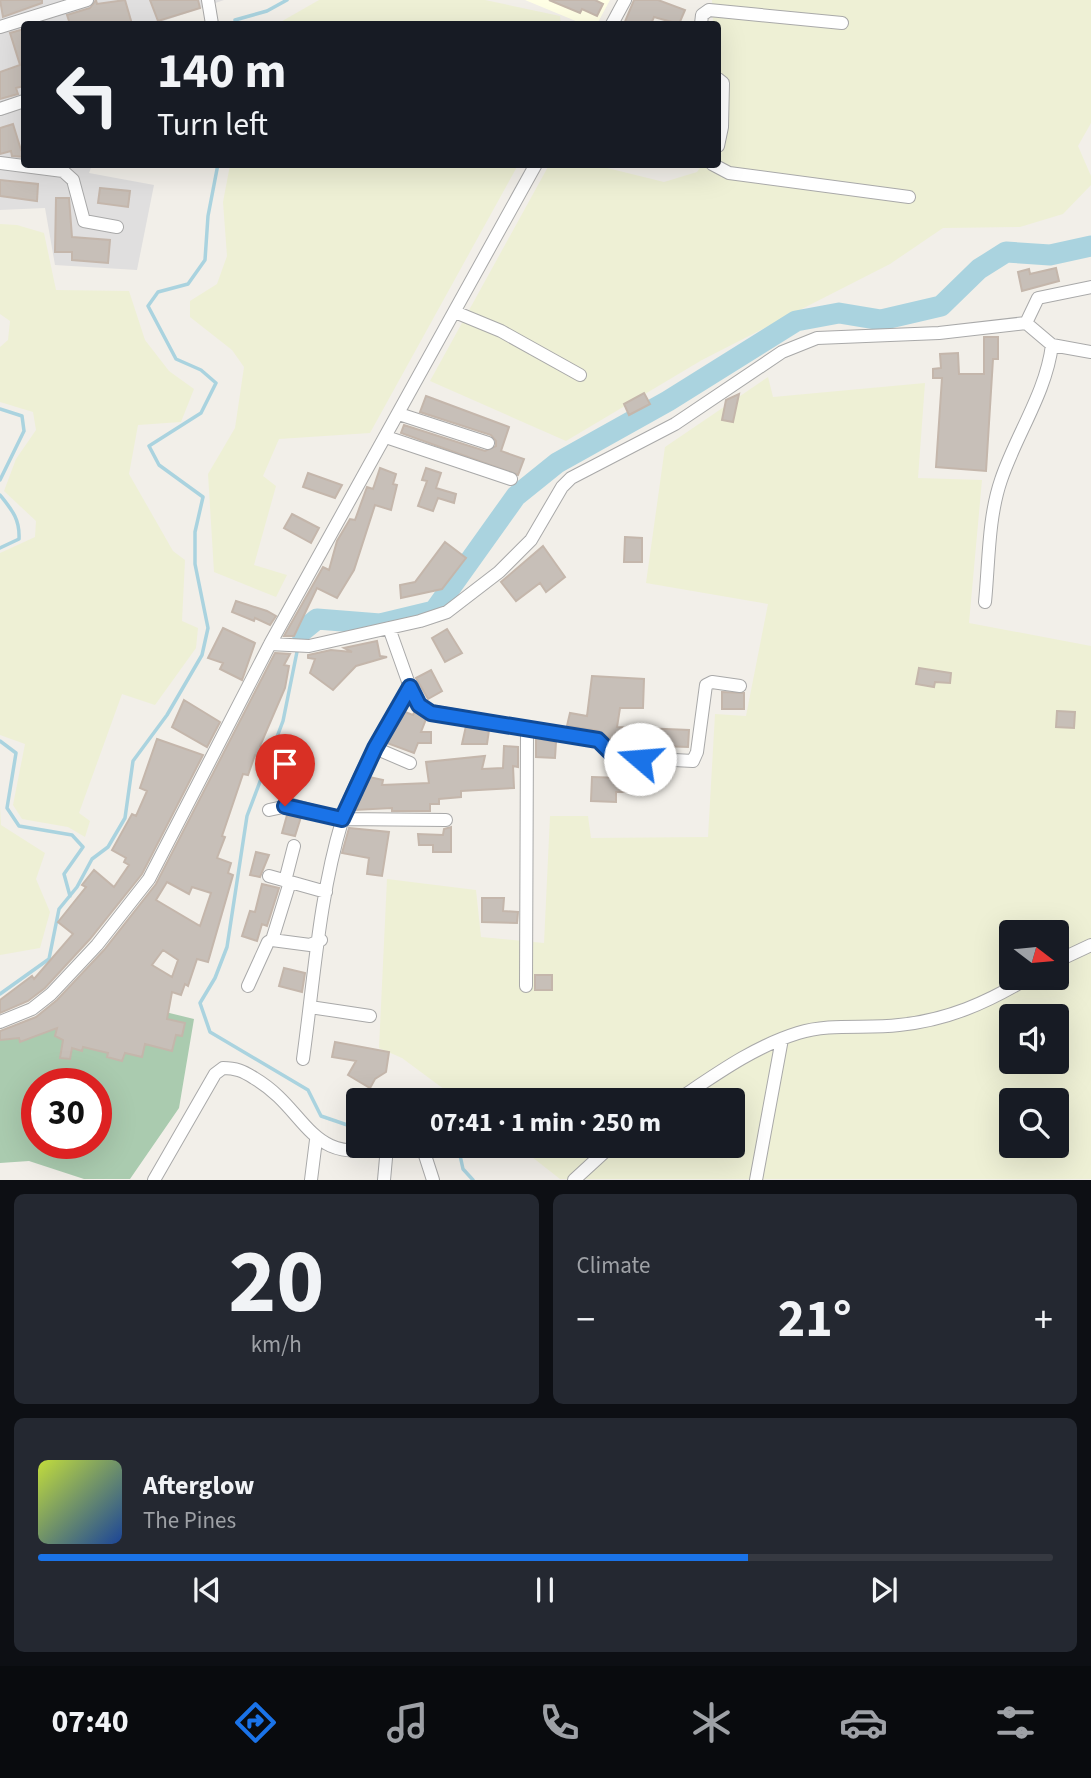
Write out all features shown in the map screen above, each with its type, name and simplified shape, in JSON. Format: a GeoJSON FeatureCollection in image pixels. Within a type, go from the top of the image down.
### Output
{"type":"FeatureCollection","features":[{"type":"Feature","properties":{"kind":"street"},"geometry":{"type":"LineString","coordinates":[[0,27],[88,0]]}},
{"type":"Feature","properties":{"kind":"street"},"geometry":{"type":"LineString","coordinates":[[208,0],[212,21]]}},
{"type":"Feature","properties":{"kind":"street"},"geometry":{"type":"LineString","coordinates":[[614,21],[625,0]]}},
{"type":"Feature","properties":{"kind":"street"},"geometry":{"type":"LineString","coordinates":[[701,21],[702,15],[709,10],[842,23]]}},
{"type":"Feature","properties":{"kind":"street"},"geometry":{"type":"LineString","coordinates":[[721,81],[721,135]]}},
{"type":"Feature","properties":{"kind":"street"},"geometry":{"type":"LineString","coordinates":[[0,109],[21,102]]}},
{"type":"Feature","properties":{"kind":"street"},"geometry":{"type":"LineString","coordinates":[[0,163],[21,164]]}},
{"type":"Feature","properties":{"kind":"street"},"geometry":{"type":"LineString","coordinates":[[50,168],[63,172],[73,180],[84,221],[117,226]]}},
{"type":"Feature","properties":{"kind":"street"},"geometry":{"type":"LineString","coordinates":[[0,1022],[32,1009],[51,994],[106,935],[149,879],[270,644],[534,168]]}},
{"type":"Feature","properties":{"kind":"street"},"geometry":{"type":"LineString","coordinates":[[720,168],[729,173],[909,197]]}},
{"type":"Feature","properties":{"kind":"street"},"geometry":{"type":"LineString","coordinates":[[1026,323],[1038,298],[1091,287]]}},
{"type":"Feature","properties":{"kind":"street"},"geometry":{"type":"LineString","coordinates":[[455,313],[502,331],[580,375]]}},
{"type":"Feature","properties":{"kind":"street"},"geometry":{"type":"LineString","coordinates":[[270,644],[309,646],[447,612],[499,572],[531,540],[562,487],[571,478],[675,424],[782,352],[817,338],[939,333],[1026,323],[1052,345],[1091,352]]}},
{"type":"Feature","properties":{"kind":"street"},"geometry":{"type":"LineString","coordinates":[[985,602],[995,502],[1001,478],[1042,384],[1052,345]]}},
{"type":"Feature","properties":{"kind":"street"},"geometry":{"type":"LineString","coordinates":[[399,414],[488,443]]}},
{"type":"Feature","properties":{"kind":"street"},"geometry":{"type":"LineString","coordinates":[[386,437],[511,479]]}},
{"type":"Feature","properties":{"kind":"street"},"geometry":{"type":"LineString","coordinates":[[389,628],[410,687],[419,705],[431,713],[598,740],[618,758],[693,761],[698,752],[706,685],[740,686]]}},
{"type":"Feature","properties":{"kind":"street"},"geometry":{"type":"LineString","coordinates":[[303,1059],[326,892],[342,819],[375,748],[410,687]]}},
{"type":"Feature","properties":{"kind":"street"},"geometry":{"type":"LineString","coordinates":[[526,986],[527,730]]}},
{"type":"Feature","properties":{"kind":"street"},"geometry":{"type":"LineString","coordinates":[[375,748],[410,763]]}},
{"type":"Feature","properties":{"kind":"street"},"geometry":{"type":"LineString","coordinates":[[269,810],[292,805],[342,819],[446,820]]}},
{"type":"Feature","properties":{"kind":"street"},"geometry":{"type":"LineString","coordinates":[[248,986],[268,942],[272,940],[288,881],[294,846]]}},
{"type":"Feature","properties":{"kind":"street"},"geometry":{"type":"LineString","coordinates":[[269,876],[326,892]]}},
{"type":"Feature","properties":{"kind":"street"},"geometry":{"type":"LineString","coordinates":[[272,940],[310,945],[320,940]]}},
{"type":"Feature","properties":{"kind":"street"},"geometry":{"type":"LineString","coordinates":[[1069,955],[1091,945]]}},
{"type":"Feature","properties":{"kind":"street"},"geometry":{"type":"LineString","coordinates":[[696,1088],[751,1052],[799,1032],[844,1026],[897,1025],[950,1017],[989,1002],[1008,990]]}},
{"type":"Feature","properties":{"kind":"street"},"geometry":{"type":"LineString","coordinates":[[310,1007],[370,1016]]}},
{"type":"Feature","properties":{"kind":"street"},"geometry":{"type":"LineString","coordinates":[[756,1180],[782,1039]]}},
{"type":"Feature","properties":{"kind":"street"},"geometry":{"type":"LineString","coordinates":[[154,1180],[215,1074],[223,1068],[240,1070],[272,1088],[316,1140],[346,1150]]}},
{"type":"Feature","properties":{"kind":"street"},"geometry":{"type":"LineString","coordinates":[[311,1180],[316,1140]]}},
{"type":"Feature","properties":{"kind":"street"},"geometry":{"type":"LineString","coordinates":[[384,1180],[387,1158]]}},
{"type":"Feature","properties":{"kind":"street"},"geometry":{"type":"LineString","coordinates":[[426,1158],[433,1180]]}},
{"type":"Feature","properties":{"kind":"street"},"geometry":{"type":"LineString","coordinates":[[574,1180],[598,1158]]}},
{"type":"Feature","properties":{"kind":"shaded area"},"geometry":{"type":"Polygon","coordinates":[[[0,0],[224,0],[164,21],[21,21],[21,168],[91,168],[89,173],[154,185],[137,270],[55,265],[45,208],[0,210],[0,0]]]}},
{"type":"Feature","properties":{"kind":"shaded area"},"geometry":{"type":"Polygon","coordinates":[[[319,0],[485,0],[560,16],[561,21],[282,21],[319,0]]]}},
{"type":"Feature","properties":{"kind":"shaded area"},"geometry":{"type":"Polygon","coordinates":[[[525,0],[610,0],[599,21],[576,21],[525,0]]]}},
{"type":"Feature","properties":{"kind":"shaded area"},"geometry":{"type":"Polygon","coordinates":[[[712,0],[1091,0],[1091,123],[1078,146],[1091,176],[1091,185],[1063,214],[1020,227],[943,228],[890,264],[702,360],[566,441],[430,381],[547,168],[607,168],[664,182],[697,172],[700,168],[721,168],[721,21],[713,21],[712,0]]]}},
{"type":"Feature","properties":{"kind":"shaded area"},"geometry":{"type":"Polygon","coordinates":[[[229,168],[516,168],[370,433],[279,439],[263,476],[276,486],[254,565],[287,575],[276,597],[214,572],[208,474],[235,428],[244,367],[232,350],[190,317],[190,301],[217,284],[227,256],[223,202],[229,168]]]}},
{"type":"Feature","properties":{"kind":"shaded area"},"geometry":{"type":"Polygon","coordinates":[[[0,224],[17,225],[44,233],[56,290],[129,291],[145,340],[169,371],[194,389],[181,422],[138,425],[129,474],[173,551],[185,560],[182,621],[198,628],[196,648],[155,705],[122,694],[79,813],[90,821],[85,837],[68,827],[22,819],[13,805],[25,744],[0,735],[0,553],[35,537],[36,521],[4,491],[16,459],[36,430],[33,412],[0,402],[0,347],[8,340],[10,321],[0,314],[0,224]]]}},
{"type":"Feature","properties":{"kind":"shaded area"},"geometry":{"type":"Polygon","coordinates":[[[768,377],[773,397],[925,383],[918,478],[982,480],[969,623],[1091,646],[1091,1179],[560,1179],[533,1158],[745,1158],[745,1088],[442,1088],[402,1058],[379,1048],[387,879],[476,890],[481,937],[544,943],[550,816],[588,816],[591,838],[708,837],[715,714],[746,716],[768,604],[646,583],[665,447],[768,377]]]}},
{"type":"Feature","properties":{"kind":"shaded area"},"geometry":{"type":"Polygon","coordinates":[[[0,806],[1,825],[45,853],[36,879],[50,912],[40,948],[0,955],[0,806]]]}},
{"type":"Feature","properties":{"kind":"shaded area"},"geometry":{"type":"Polygon","coordinates":[[[100,996],[194,1019],[179,1108],[130,1179],[84,1179],[29,1161],[0,1163],[0,1034],[100,996]]]}},
{"type":"Feature","properties":{"kind":"building"},"geometry":{"type":"Polygon","coordinates":[[[0,0],[42,0],[42,3],[3,17],[0,0]]]}},
{"type":"Feature","properties":{"kind":"building"},"geometry":{"type":"Polygon","coordinates":[[[96,0],[97,4],[125,0],[131,21],[69,21],[67,15],[90,8],[96,0]]]}},
{"type":"Feature","properties":{"kind":"building"},"geometry":{"type":"Polygon","coordinates":[[[150,0],[198,0],[200,8],[158,21],[150,0]]]}},
{"type":"Feature","properties":{"kind":"building"},"geometry":{"type":"Polygon","coordinates":[[[549,0],[595,0],[603,4],[597,16],[582,9],[580,13],[549,0]]]}},
{"type":"Feature","properties":{"kind":"building"},"geometry":{"type":"Polygon","coordinates":[[[634,0],[658,0],[685,10],[680,21],[654,17],[652,21],[625,21],[634,0]]]}},
{"type":"Feature","properties":{"kind":"building"},"geometry":{"type":"Polygon","coordinates":[[[21,30],[21,87],[16,88],[18,94],[0,99],[0,72],[20,65],[10,33],[21,30]]]}},
{"type":"Feature","properties":{"kind":"building"},"geometry":{"type":"Polygon","coordinates":[[[13,124],[21,157],[12,156],[11,151],[0,154],[0,128],[13,124]]]}},
{"type":"Feature","properties":{"kind":"building"},"geometry":{"type":"Polygon","coordinates":[[[0,180],[38,184],[37,201],[0,196],[0,180]]]}},
{"type":"Feature","properties":{"kind":"building"},"geometry":{"type":"Polygon","coordinates":[[[100,188],[130,191],[128,207],[98,203],[100,188]]]}},
{"type":"Feature","properties":{"kind":"building"},"geometry":{"type":"Polygon","coordinates":[[[56,198],[69,198],[72,237],[110,240],[108,263],[72,260],[72,252],[55,252],[56,198]]]}},
{"type":"Feature","properties":{"kind":"building"},"geometry":{"type":"Polygon","coordinates":[[[1056,268],[1059,281],[1022,291],[1018,272],[1029,269],[1030,274],[1056,268]]]}},
{"type":"Feature","properties":{"kind":"building"},"geometry":{"type":"Polygon","coordinates":[[[984,337],[998,337],[998,359],[993,359],[986,471],[936,467],[942,378],[933,378],[933,369],[941,368],[940,354],[958,353],[959,374],[984,374],[984,337]]]}},
{"type":"Feature","properties":{"kind":"building"},"geometry":{"type":"Polygon","coordinates":[[[644,393],[650,404],[629,415],[624,404],[644,393]]]}},
{"type":"Feature","properties":{"kind":"building"},"geometry":{"type":"Polygon","coordinates":[[[739,394],[733,422],[722,420],[726,400],[739,394]]]}},
{"type":"Feature","properties":{"kind":"building"},"geometry":{"type":"Polygon","coordinates":[[[426,396],[509,427],[501,451],[524,459],[518,475],[401,433],[404,425],[485,451],[496,446],[491,435],[420,412],[426,396]]]}},
{"type":"Feature","properties":{"kind":"building"},"geometry":{"type":"Polygon","coordinates":[[[380,468],[396,474],[393,484],[397,485],[391,510],[375,505],[354,570],[337,598],[317,588],[294,636],[284,636],[323,567],[329,570],[337,541],[350,519],[355,520],[367,487],[373,489],[380,468]]]}},
{"type":"Feature","properties":{"kind":"building"},"geometry":{"type":"Polygon","coordinates":[[[426,468],[441,473],[436,488],[456,494],[454,503],[438,498],[433,511],[418,506],[427,481],[422,480],[426,468]]]}},
{"type":"Feature","properties":{"kind":"building"},"geometry":{"type":"Polygon","coordinates":[[[308,473],[342,485],[335,498],[303,487],[308,473]]]}},
{"type":"Feature","properties":{"kind":"building"},"geometry":{"type":"Polygon","coordinates":[[[292,514],[319,528],[311,543],[284,528],[292,514]]]}},
{"type":"Feature","properties":{"kind":"building"},"geometry":{"type":"Polygon","coordinates":[[[625,537],[642,538],[642,562],[624,562],[625,537]]]}},
{"type":"Feature","properties":{"kind":"building"},"geometry":{"type":"Polygon","coordinates":[[[445,542],[466,558],[442,589],[401,598],[400,585],[415,582],[445,542]]]}},
{"type":"Feature","properties":{"kind":"building"},"geometry":{"type":"Polygon","coordinates":[[[543,546],[565,577],[546,592],[540,583],[516,601],[501,582],[543,546]]]}},
{"type":"Feature","properties":{"kind":"building"},"geometry":{"type":"Polygon","coordinates":[[[236,601],[276,616],[270,625],[255,618],[254,621],[232,612],[236,601]]]}},
{"type":"Feature","properties":{"kind":"building"},"geometry":{"type":"Polygon","coordinates":[[[223,628],[255,643],[242,680],[220,669],[223,663],[208,658],[223,628]]]}},
{"type":"Feature","properties":{"kind":"building"},"geometry":{"type":"Polygon","coordinates":[[[447,629],[462,653],[445,662],[432,638],[447,629]]]}},
{"type":"Feature","properties":{"kind":"building"},"geometry":{"type":"Polygon","coordinates":[[[377,641],[380,656],[387,657],[356,666],[333,690],[310,673],[315,659],[308,658],[308,655],[331,650],[352,652],[344,648],[377,641]]]}},
{"type":"Feature","properties":{"kind":"building"},"geometry":{"type":"Polygon","coordinates":[[[275,653],[290,654],[284,665],[289,666],[285,688],[260,746],[263,747],[259,757],[255,755],[248,775],[243,774],[222,836],[225,837],[217,858],[231,863],[228,873],[233,875],[208,962],[197,959],[188,986],[185,984],[181,995],[172,992],[167,1019],[185,1023],[182,1036],[176,1035],[172,1051],[145,1044],[142,1057],[125,1053],[122,1061],[107,1057],[108,1053],[83,1047],[82,1051],[72,1048],[70,1059],[60,1058],[63,1040],[55,1036],[57,1028],[20,1042],[19,1038],[0,1040],[0,1031],[36,1017],[57,1000],[104,950],[156,884],[275,653]],[[167,882],[156,900],[200,926],[211,893],[192,887],[189,894],[167,882]],[[163,950],[152,965],[172,977],[178,960],[163,950]]]}},
{"type":"Feature","properties":{"kind":"building"},"geometry":{"type":"Polygon","coordinates":[[[919,668],[951,673],[950,683],[935,682],[934,687],[916,684],[919,668]]]}},
{"type":"Feature","properties":{"kind":"building"},"geometry":{"type":"Polygon","coordinates":[[[431,670],[442,691],[428,699],[416,678],[431,670]]]}},
{"type":"Feature","properties":{"kind":"building"},"geometry":{"type":"Polygon","coordinates":[[[592,676],[644,679],[643,708],[620,708],[617,727],[689,730],[688,747],[629,745],[610,739],[599,731],[567,726],[570,713],[587,716],[592,676]]]}},
{"type":"Feature","properties":{"kind":"building"},"geometry":{"type":"Polygon","coordinates":[[[722,692],[744,693],[744,709],[722,709],[722,692]]]}},
{"type":"Feature","properties":{"kind":"building"},"geometry":{"type":"Polygon","coordinates":[[[184,700],[220,722],[207,747],[172,727],[184,700]]]}},
{"type":"Feature","properties":{"kind":"building"},"geometry":{"type":"Polygon","coordinates":[[[415,711],[426,719],[421,732],[431,732],[431,743],[418,743],[414,753],[387,743],[405,712],[413,715],[415,711]]]}},
{"type":"Feature","properties":{"kind":"building"},"geometry":{"type":"Polygon","coordinates":[[[1057,711],[1075,712],[1074,728],[1056,727],[1057,711]]]}},
{"type":"Feature","properties":{"kind":"building"},"geometry":{"type":"Polygon","coordinates":[[[466,726],[489,730],[487,744],[462,744],[466,726]]]}},
{"type":"Feature","properties":{"kind":"building"},"geometry":{"type":"Polygon","coordinates":[[[536,738],[556,742],[555,758],[536,757],[536,738]]]}},
{"type":"Feature","properties":{"kind":"building"},"geometry":{"type":"Polygon","coordinates":[[[157,739],[203,755],[142,874],[90,939],[45,988],[28,1001],[0,1013],[0,1000],[32,976],[34,979],[73,934],[58,922],[86,887],[82,885],[94,870],[114,887],[129,865],[124,862],[126,858],[112,850],[132,814],[136,816],[147,791],[140,788],[157,739]]]}},
{"type":"Feature","properties":{"kind":"building"},"geometry":{"type":"Polygon","coordinates":[[[504,746],[518,747],[518,767],[513,766],[514,788],[461,791],[461,797],[439,799],[439,804],[430,804],[430,811],[392,811],[392,808],[355,810],[369,777],[383,780],[382,785],[429,783],[426,762],[485,756],[482,769],[503,768],[504,746]]]}},
{"type":"Feature","properties":{"kind":"building"},"geometry":{"type":"Polygon","coordinates":[[[592,777],[652,779],[652,792],[616,792],[616,802],[591,801],[592,777]]]}},
{"type":"Feature","properties":{"kind":"building"},"geometry":{"type":"Polygon","coordinates":[[[287,815],[301,817],[295,836],[282,833],[287,815]]]}},
{"type":"Feature","properties":{"kind":"building"},"geometry":{"type":"Polygon","coordinates":[[[451,827],[451,852],[433,852],[433,845],[419,845],[418,834],[443,835],[444,829],[451,827]]]}},
{"type":"Feature","properties":{"kind":"building"},"geometry":{"type":"Polygon","coordinates":[[[349,828],[389,832],[382,876],[367,874],[369,858],[342,853],[349,828]]]}},
{"type":"Feature","properties":{"kind":"building"},"geometry":{"type":"Polygon","coordinates":[[[256,852],[269,855],[260,877],[250,875],[256,852]]]}},
{"type":"Feature","properties":{"kind":"building"},"geometry":{"type":"Polygon","coordinates":[[[262,884],[279,888],[267,926],[262,924],[257,941],[242,936],[250,911],[255,912],[262,884]]]}},
{"type":"Feature","properties":{"kind":"building"},"geometry":{"type":"Polygon","coordinates":[[[482,898],[504,898],[503,911],[518,912],[517,923],[482,922],[482,898]]]}},
{"type":"Feature","properties":{"kind":"building"},"geometry":{"type":"Polygon","coordinates":[[[284,968],[305,973],[302,992],[279,986],[284,968]]]}},
{"type":"Feature","properties":{"kind":"building"},"geometry":{"type":"Polygon","coordinates":[[[535,975],[552,975],[552,990],[535,990],[535,975]]]}},
{"type":"Feature","properties":{"kind":"building"},"geometry":{"type":"Polygon","coordinates":[[[335,1042],[389,1052],[386,1072],[375,1079],[370,1088],[348,1075],[356,1061],[332,1057],[335,1042]]]}},
{"type":"Feature","properties":{"kind":"waterway"},"geometry":{"type":"LineString","coordinates":[[235,21],[267,11],[287,0]]}},
{"type":"Feature","properties":{"kind":"waterway"},"geometry":{"type":"LineString","coordinates":[[0,994],[49,959],[59,909],[77,887],[92,859],[108,847],[125,818],[133,761],[167,715],[202,655],[208,628],[195,564],[195,532],[203,497],[159,465],[149,446],[201,413],[216,383],[201,370],[176,359],[148,306],[158,292],[188,284],[205,260],[208,216],[217,168]]}},
{"type":"Feature","properties":{"kind":"waterway"},"geometry":{"type":"LineString","coordinates":[[301,632],[317,619],[380,624],[434,611],[516,496],[557,463],[668,401],[796,321],[839,313],[881,320],[941,306],[979,269],[1006,252],[1050,255],[1091,246]]}},
{"type":"Feature","properties":{"kind":"waterway"},"geometry":{"type":"LineString","coordinates":[[0,409],[22,416],[24,431],[0,480]]}},
{"type":"Feature","properties":{"kind":"waterway"},"geometry":{"type":"LineString","coordinates":[[0,495],[12,510],[19,532],[19,539],[0,548]]}},
{"type":"Feature","properties":{"kind":"waterway"},"geometry":{"type":"LineString","coordinates":[[301,632],[283,721],[247,816],[227,947],[215,978],[200,1003],[210,1032],[308,1090],[321,1116],[346,1125]]}},
{"type":"Feature","properties":{"kind":"waterway"},"geometry":{"type":"LineString","coordinates":[[0,741],[16,753],[7,808],[19,826],[72,835],[83,847],[64,874],[70,896]]}},
{"type":"Feature","properties":{"kind":"waterway"},"geometry":{"type":"LineString","coordinates":[[461,1158],[463,1169],[473,1180]]}},
{"type":"Feature","properties":{"kind":"route"},"geometry":{"type":"LineString","coordinates":[[285,806],[301,807],[342,819],[375,748],[410,687],[419,705],[431,713],[598,740],[618,758],[640,759]]}}]}
